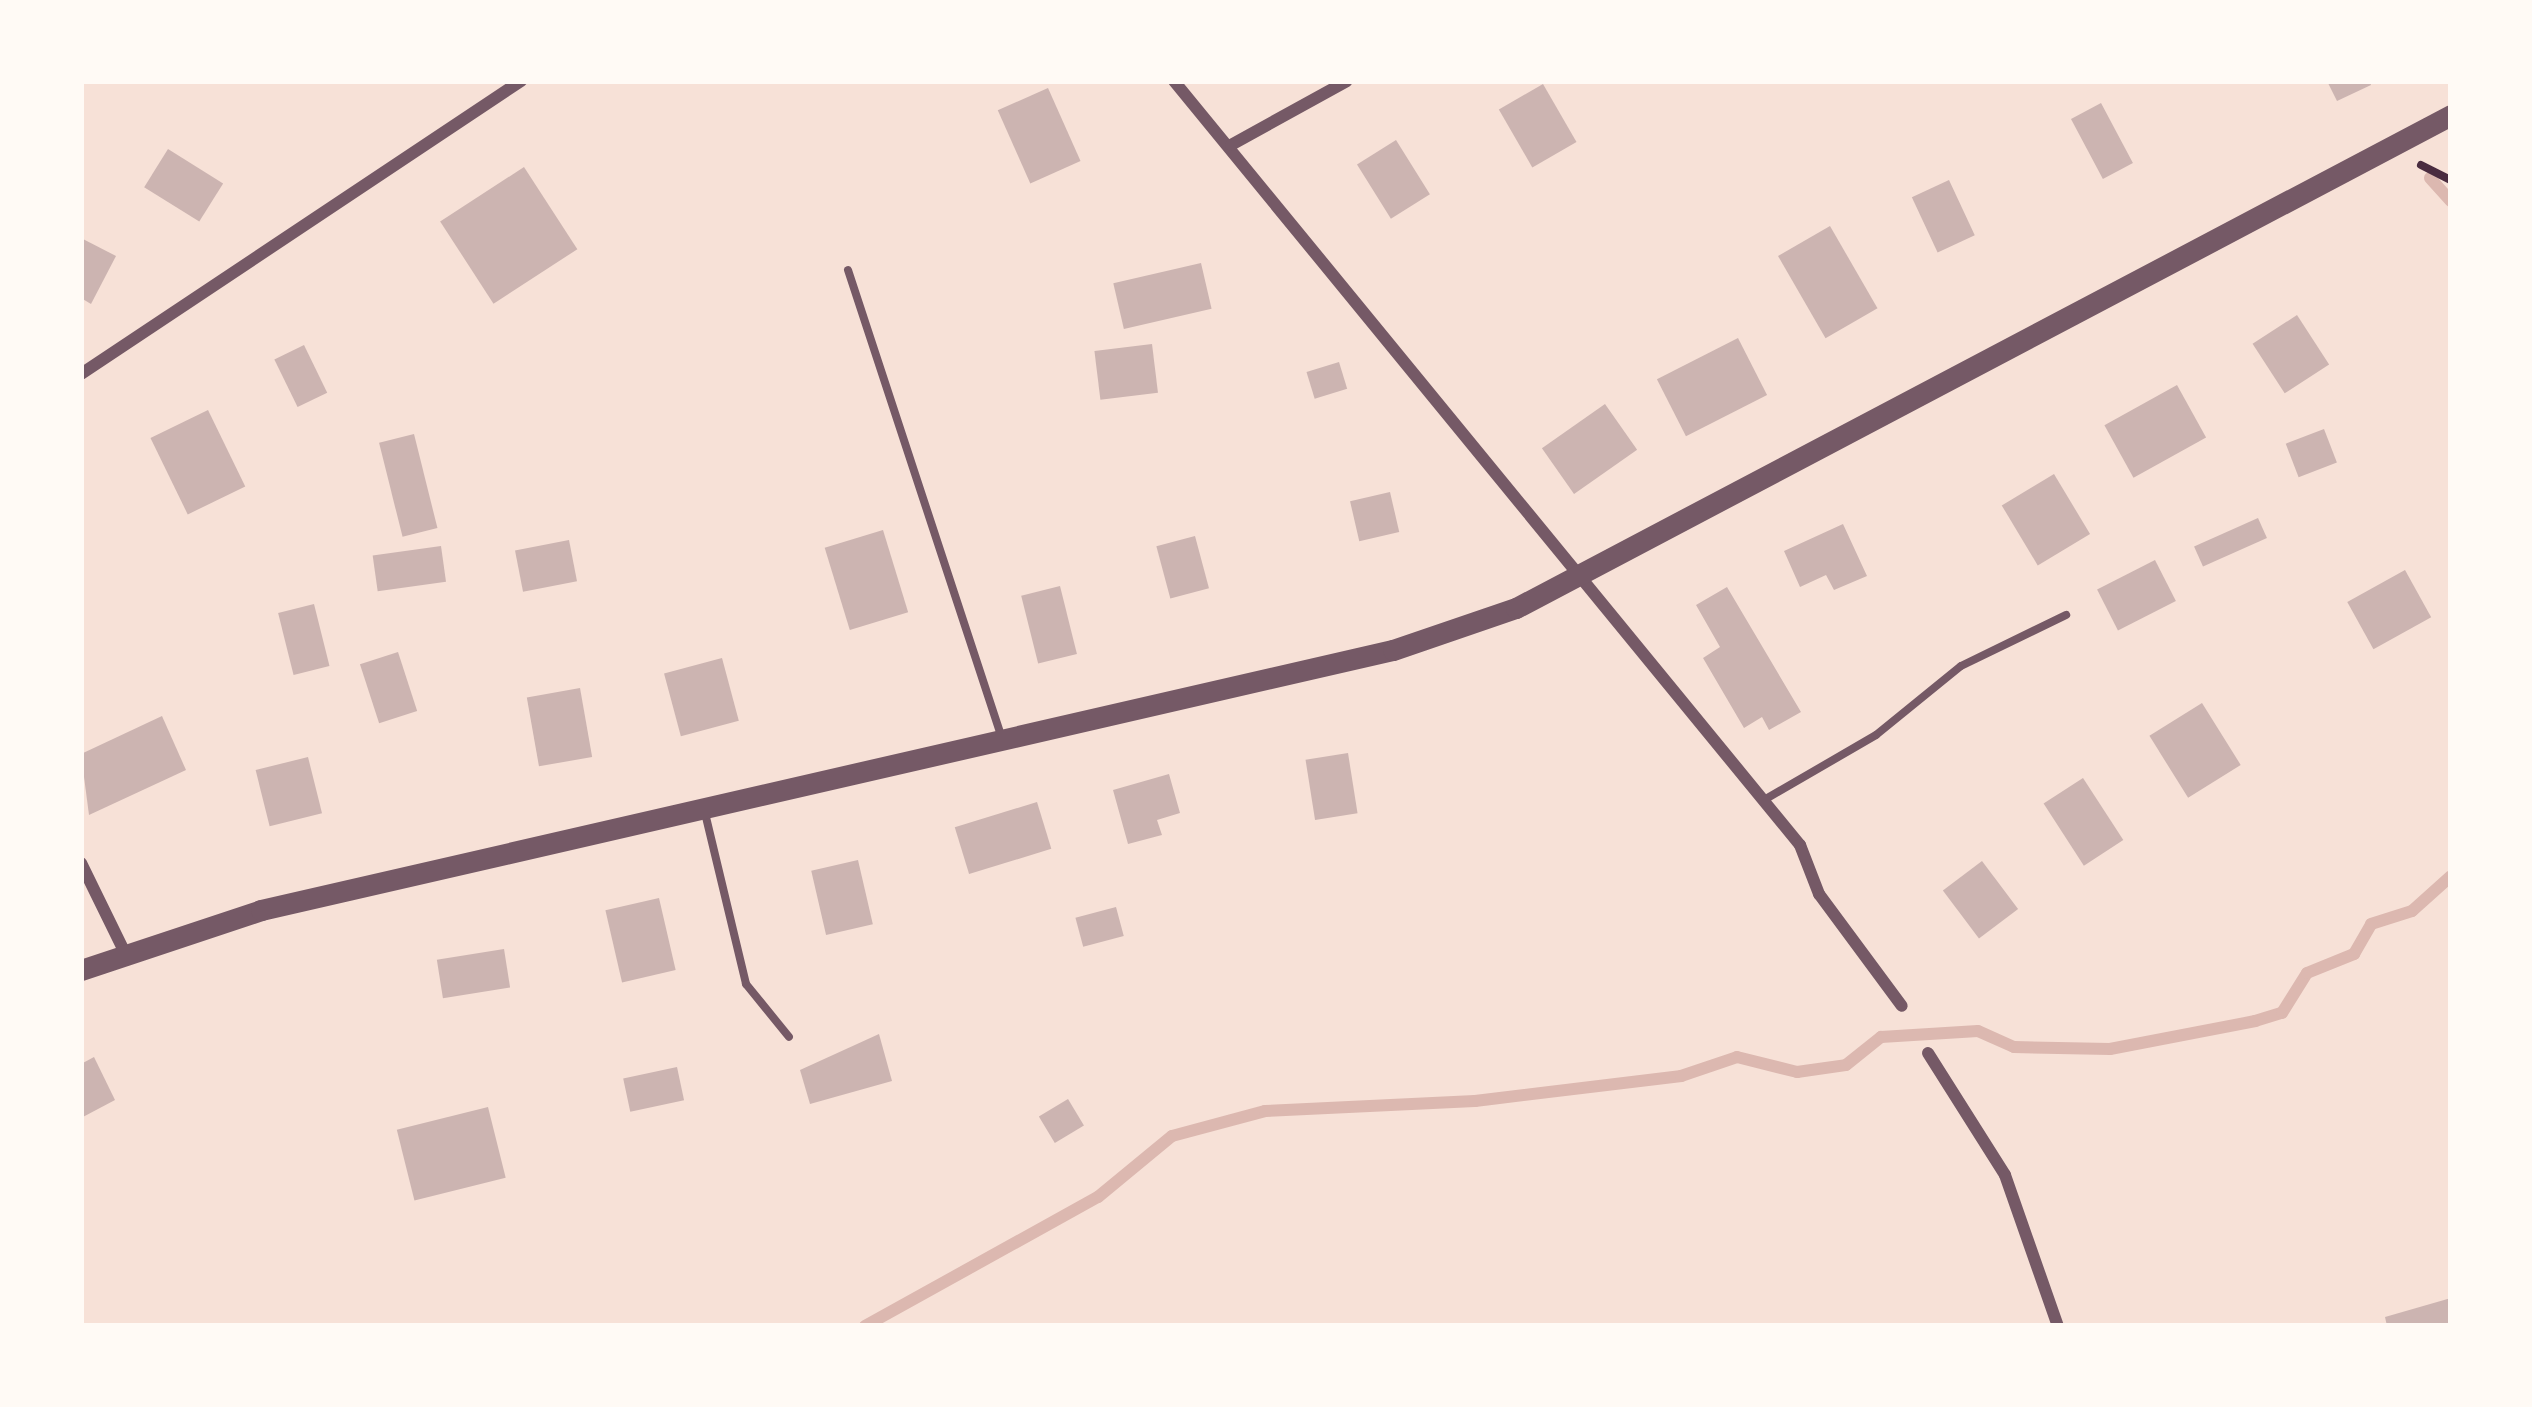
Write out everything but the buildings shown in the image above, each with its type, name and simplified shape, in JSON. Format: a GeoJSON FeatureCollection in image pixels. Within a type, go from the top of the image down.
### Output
{"type":"FeatureCollection","features":[{"type":"Feature","properties":{"kind":"street"},"geometry":{"type":"LineString","coordinates":[[81,374],[521,81]]}},
{"type":"Feature","properties":{"kind":"street"},"geometry":{"type":"LineString","coordinates":[[1174,81],[1231,145],[1576,582],[1764,800],[1902,1006]]}},
{"type":"Feature","properties":{"kind":"street"},"geometry":{"type":"LineString","coordinates":[[1231,145],[1347,81]]}},
{"type":"Feature","properties":{"kind":"street"},"geometry":{"type":"LineString","coordinates":[[81,970],[261,910],[1393,650],[1576,582],[2451,115]]}},
{"type":"Feature","properties":{"kind":"street"},"geometry":{"type":"LineString","coordinates":[[81,862],[125,953]]}},
{"type":"Feature","properties":{"kind":"street"},"geometry":{"type":"LineString","coordinates":[[1928,1053],[2022,1215],[2058,1326]]}},
{"type":"Feature","properties":{"kind":"lane"},"geometry":{"type":"LineString","coordinates":[[848,270],[1003,742]]}},
{"type":"Feature","properties":{"kind":"lane"},"geometry":{"type":"LineString","coordinates":[[1764,800],[1876,735],[1961,666],[2066,615]]}},
{"type":"Feature","properties":{"kind":"lane"},"geometry":{"type":"LineString","coordinates":[[703,808],[746,984],[789,1037]]}},
{"type":"Feature","properties":{"kind":"path"},"geometry":{"type":"LineString","coordinates":[[2414,163],[2451,181]]}},
{"type":"Feature","properties":{"kind":"waterway"},"geometry":{"type":"LineString","coordinates":[[2430,178],[2451,201]]}},
{"type":"Feature","properties":{"kind":"waterway"},"geometry":{"type":"LineString","coordinates":[[865,1326],[1098,1197],[1172,1136],[1265,1111],[1475,1101],[1681,1076],[1737,1057],[1797,1072],[1846,1065],[1881,1037],[1978,1031],[2014,1047],[2110,1049],[2255,1021],[2282,1013],[2307,973],[2354,954],[2371,924],[2412,911],[2451,876]]}}]}
